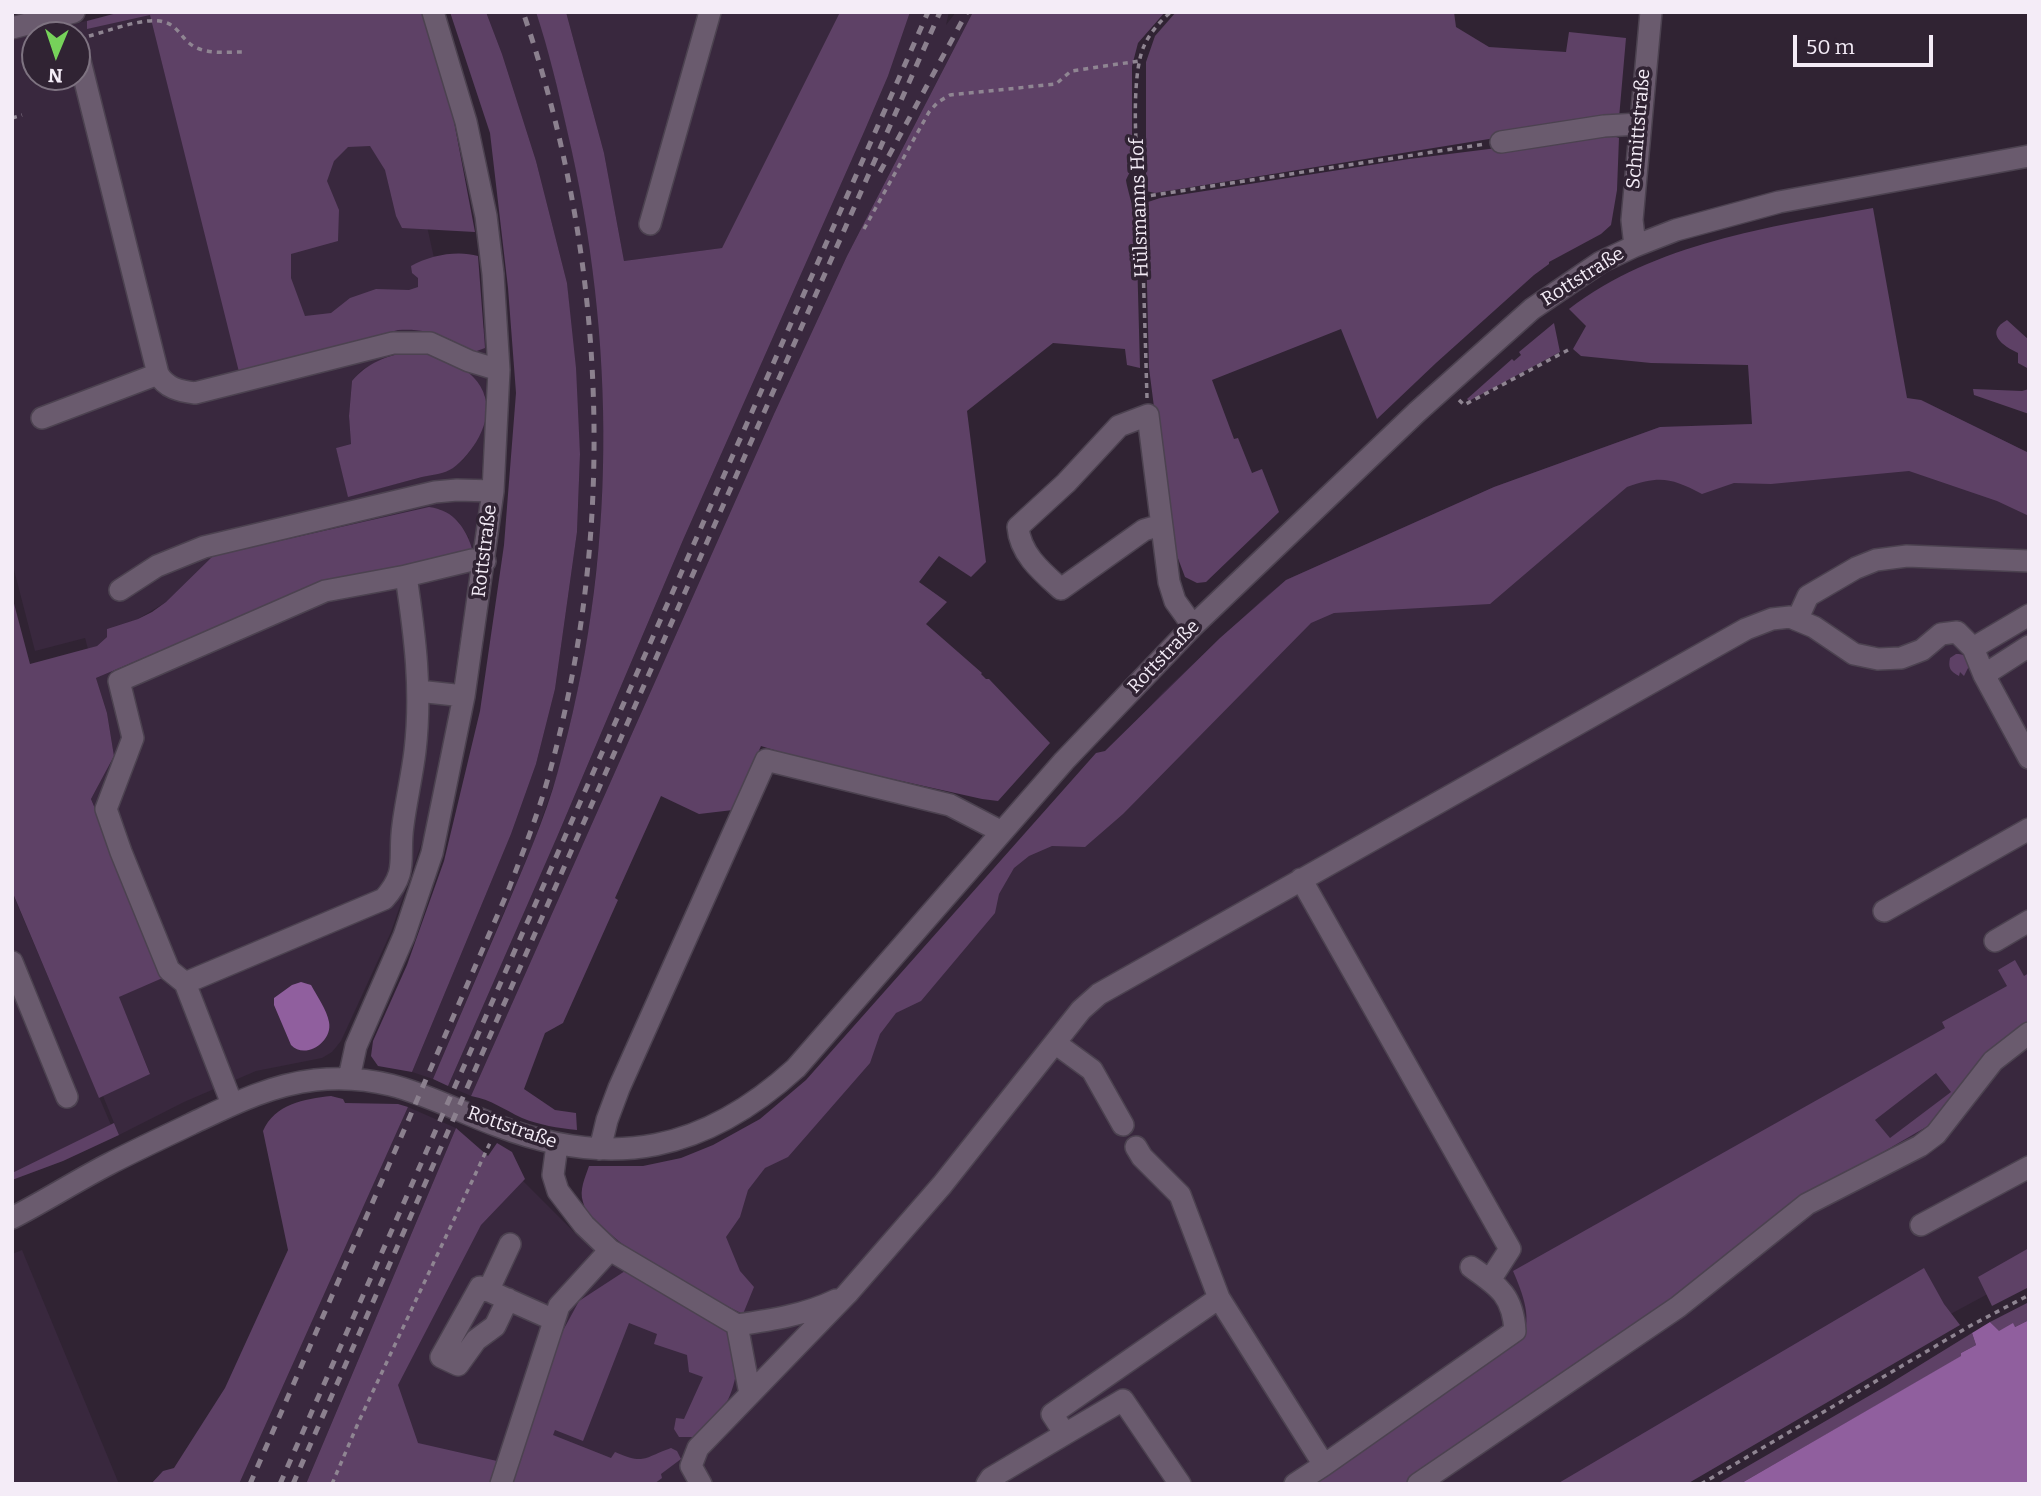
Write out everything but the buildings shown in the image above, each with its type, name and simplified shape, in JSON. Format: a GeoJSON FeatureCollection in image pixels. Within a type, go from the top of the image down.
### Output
{"type":"FeatureCollection","features":[{"type":"Feature","properties":{"kind":"street","name":"Rottstraße"},"geometry":{"type":"LineString","coordinates":[[349,1078],[356,1046],[404,936],[432,853],[464,696],[493,491],[499,370],[486,216],[466,122],[433,12]]}},
{"type":"Feature","properties":{"kind":"street"},"geometry":{"type":"LineString","coordinates":[[650,224],[710,12]]}},
{"type":"Feature","properties":{"kind":"street","name":"Schnittstraße"},"geometry":{"type":"LineString","coordinates":[[1635,246],[1632,220],[1651,12]]}},
{"type":"Feature","properties":{"kind":"street"},"geometry":{"type":"LineString","coordinates":[[12,29],[71,13]]}},
{"type":"Feature","properties":{"kind":"street"},"geometry":{"type":"LineString","coordinates":[[88,91],[158,374],[163,383],[195,393],[409,341],[430,343],[469,361],[499,370]]}},
{"type":"Feature","properties":{"kind":"street"},"geometry":{"type":"LineString","coordinates":[[1501,142],[1604,126],[1639,124]]}},
{"type":"Feature","properties":{"kind":"street","name":"Rottstraße"},"geometry":{"type":"LineString","coordinates":[[12,1218],[109,1164],[232,1104],[289,1084],[349,1078],[375,1080],[403,1087],[498,1126],[558,1145],[600,1149],[638,1148],[686,1138],[739,1112],[775,1087],[840,1019],[1065,761],[1193,626],[1445,386],[1532,309],[1601,262],[1676,230],[1768,205],[2029,156]]}},
{"type":"Feature","properties":{"kind":"street"},"geometry":{"type":"LineString","coordinates":[[42,418],[158,374]]}},
{"type":"Feature","properties":{"kind":"street"},"geometry":{"type":"LineString","coordinates":[[1161,525],[1144,530],[1061,589],[1034,564],[1019,540],[1018,527],[1066,483],[1119,426],[1148,415],[1169,582],[1175,601],[1193,626]]}},
{"type":"Feature","properties":{"kind":"street"},"geometry":{"type":"LineString","coordinates":[[120,590],[157,566],[204,547],[435,492],[493,491]]}},
{"type":"Feature","properties":{"kind":"street"},"geometry":{"type":"LineString","coordinates":[[1797,620],[1808,596],[1856,568],[1876,560],[1907,556],[2029,561]]}},
{"type":"Feature","properties":{"kind":"street"},"geometry":{"type":"LineString","coordinates":[[232,1104],[185,983],[169,970],[106,809],[133,738],[119,681],[325,591],[472,560],[485,561]]}},
{"type":"Feature","properties":{"kind":"street"},"geometry":{"type":"LineString","coordinates":[[185,983],[384,899],[396,886],[401,872],[402,829],[415,751],[418,691],[417,645],[406,576]]}},
{"type":"Feature","properties":{"kind":"street"},"geometry":{"type":"LineString","coordinates":[[1973,648],[2029,615]]}},
{"type":"Feature","properties":{"kind":"street"},"geometry":{"type":"LineString","coordinates":[[701,1484],[691,1466],[698,1448],[847,1294],[942,1185],[1080,1010],[1099,994],[1743,630],[1772,619],[1790,617],[1814,627],[1854,654],[1878,659],[1901,658],[1922,650],[1941,635],[1958,632],[1973,648],[2029,758]]}},
{"type":"Feature","properties":{"kind":"street"},"geometry":{"type":"LineString","coordinates":[[1984,674],[2029,646]]}},
{"type":"Feature","properties":{"kind":"street"},"geometry":{"type":"LineString","coordinates":[[418,691],[464,696]]}},
{"type":"Feature","properties":{"kind":"street"},"geometry":{"type":"LineString","coordinates":[[600,1149],[619,1088],[766,760],[950,806],[1002,832]]}},
{"type":"Feature","properties":{"kind":"street"},"geometry":{"type":"LineString","coordinates":[[1884,911],[2029,829]]}},
{"type":"Feature","properties":{"kind":"street"},"geometry":{"type":"LineString","coordinates":[[1301,879],[1510,1249],[1490,1280]]}},
{"type":"Feature","properties":{"kind":"street"},"geometry":{"type":"LineString","coordinates":[[1994,941],[2029,921]]}},
{"type":"Feature","properties":{"kind":"street"},"geometry":{"type":"LineString","coordinates":[[12,962],[67,1097]]}},
{"type":"Feature","properties":{"kind":"street"},"geometry":{"type":"LineString","coordinates":[[1418,1484],[1678,1307],[1807,1204],[1920,1146],[1937,1134],[1993,1062],[2029,1033]]}},
{"type":"Feature","properties":{"kind":"street"},"geometry":{"type":"LineString","coordinates":[[1055,1043],[1092,1070],[1123,1125]]}},
{"type":"Feature","properties":{"kind":"street"},"geometry":{"type":"LineString","coordinates":[[558,1145],[553,1175],[558,1191],[584,1225],[610,1250],[737,1325],[770,1321],[818,1308],[847,1294]]}},
{"type":"Feature","properties":{"kind":"street"},"geometry":{"type":"LineString","coordinates":[[1136,1147],[1142,1157],[1180,1195],[1219,1298],[1324,1465]]}},
{"type":"Feature","properties":{"kind":"street"},"geometry":{"type":"LineString","coordinates":[[1921,1225],[2029,1167]]}},
{"type":"Feature","properties":{"kind":"street"},"geometry":{"type":"LineString","coordinates":[[510,1244],[498,1295],[554,1320]]}},
{"type":"Feature","properties":{"kind":"street"},"geometry":{"type":"LineString","coordinates":[[501,1484],[559,1306],[610,1250]]}},
{"type":"Feature","properties":{"kind":"street"},"geometry":{"type":"LineString","coordinates":[[1295,1484],[1515,1331],[1514,1310],[1498,1286],[1471,1266]]}},
{"type":"Feature","properties":{"kind":"street"},"geometry":{"type":"LineString","coordinates":[[1065,1434],[1052,1414],[1219,1298]]}},
{"type":"Feature","properties":{"kind":"street"},"geometry":{"type":"LineString","coordinates":[[737,1325],[750,1394]]}},
{"type":"Feature","properties":{"kind":"street"},"geometry":{"type":"LineString","coordinates":[[987,1484],[991,1478],[1123,1400],[1180,1484]]}},
{"type":"Feature","properties":{"kind":"path","name":"Hülsmanns Hof"},"geometry":{"type":"LineString","coordinates":[[1148,415],[1144,368],[1141,197],[1136,169],[1137,81],[1144,44],[1171,12]]}},
{"type":"Feature","properties":{"kind":"path"},"geometry":{"type":"LineString","coordinates":[[91,37],[146,21],[162,20],[174,26],[191,45],[210,52],[242,52]]}},
{"type":"Feature","properties":{"kind":"path"},"geometry":{"type":"LineString","coordinates":[[864,229],[929,112],[938,102],[950,95],[1056,84],[1072,71],[1139,61]]}},
{"type":"Feature","properties":{"kind":"path"},"geometry":{"type":"LineString","coordinates":[[12,118],[22,115]]}},
{"type":"Feature","properties":{"kind":"path"},"geometry":{"type":"LineString","coordinates":[[1141,197],[1501,142]]}},
{"type":"Feature","properties":{"kind":"path"},"geometry":{"type":"LineString","coordinates":[[1445,386],[1464,405],[1568,350]]}},
{"type":"Feature","properties":{"kind":"path"},"geometry":{"type":"LineString","coordinates":[[332,1484],[498,1126]]}},
{"type":"Feature","properties":{"kind":"path"},"geometry":{"type":"LineString","coordinates":[[1701,1484],[1968,1327],[2029,1295]]}},
{"type":"Feature","properties":{"kind":"shaded area"},"geometry":{"type":"Polygon","coordinates":[[[121,12],[292,12],[423,208],[434,258],[485,330],[486,397],[469,374],[396,354],[384,358],[362,370],[352,381],[349,416],[351,444],[336,448],[349,496],[449,470],[463,460],[473,447],[485,415],[480,501],[472,560],[441,766],[429,821],[391,932],[341,1041],[332,1052],[322,1058],[256,1071],[184,1102],[119,1135],[103,1096],[150,1073],[118,997],[165,977],[91,799],[114,756],[107,713],[96,678],[320,583],[469,538],[458,521],[439,509],[166,602],[138,619],[107,629],[107,637],[97,646],[88,649],[85,638],[35,651],[12,562],[12,40],[21,38],[21,91],[91,91],[91,21],[86,21],[121,12]]]}},
{"type":"Feature","properties":{"kind":"shaded area"},"geometry":{"type":"Polygon","coordinates":[[[121,12],[422,12],[452,111],[475,232],[402,228],[396,216],[385,170],[370,146],[348,147],[334,161],[327,181],[339,210],[338,241],[291,254],[291,278],[305,316],[331,313],[350,298],[376,289],[409,290],[418,287],[418,278],[412,273],[411,266],[427,259],[453,254],[478,256],[485,348],[474,352],[438,335],[420,330],[398,330],[239,372],[150,15],[91,28],[91,21],[87,21],[121,12]]]}},
{"type":"Feature","properties":{"kind":"shaded area"},"geometry":{"type":"Polygon","coordinates":[[[450,12],[486,12],[536,161],[567,283],[576,368],[580,454],[577,532],[555,689],[536,764],[511,834],[412,1072],[378,1066],[371,1056],[373,1041],[407,965],[444,861],[480,711],[504,545],[516,393],[508,288],[490,133],[450,12]]]}},
{"type":"Feature","properties":{"kind":"shaded area"},"geometry":{"type":"Polygon","coordinates":[[[486,12],[536,12],[547,43],[571,145],[596,282],[603,366],[604,453],[600,535],[590,626],[558,773],[533,844],[433,1079],[412,1072],[511,834],[536,764],[555,689],[577,532],[580,454],[567,283],[536,161],[486,12]]]}},
{"type":"Feature","properties":{"kind":"shaded area"},"geometry":{"type":"Polygon","coordinates":[[[536,12],[566,12],[604,153],[624,261],[722,248],[840,12],[910,12],[888,76],[864,132],[683,540],[448,1086],[433,1079],[527,859],[558,771],[577,692],[591,612],[600,532],[602,370],[595,290],[567,130],[536,12]]]}},
{"type":"Feature","properties":{"kind":"shaded area"},"geometry":{"type":"Polygon","coordinates":[[[566,12],[840,12],[722,248],[624,261],[604,153],[566,12]]]}},
{"type":"Feature","properties":{"kind":"shaded area"},"geometry":{"type":"Polygon","coordinates":[[[910,12],[949,12],[946,25],[956,12],[973,12],[847,256],[471,1096],[448,1086],[683,540],[864,132],[888,76],[910,12]]]}},
{"type":"Feature","properties":{"kind":"shaded area"},"geometry":{"type":"Polygon","coordinates":[[[973,12],[1165,12],[1138,43],[1132,66],[1132,169],[1126,180],[1136,217],[1140,368],[1127,365],[1125,349],[1053,343],[967,411],[986,562],[971,577],[939,556],[919,582],[947,602],[926,624],[989,679],[1050,743],[998,801],[803,759],[761,746],[733,810],[699,814],[661,796],[563,1023],[545,1033],[524,1089],[555,1110],[576,1113],[577,1130],[528,1120],[491,1102],[471,1096],[847,256],[973,12]]]}},
{"type":"Feature","properties":{"kind":"shaded area"},"geometry":{"type":"Polygon","coordinates":[[[1176,12],[1454,12],[1456,27],[1489,47],[1566,52],[1569,32],[1626,38],[1619,118],[1155,193],[1146,191],[1146,62],[1155,36],[1176,12]]]}},
{"type":"Feature","properties":{"kind":"shaded area"},"geometry":{"type":"Polygon","coordinates":[[[1609,134],[1619,138],[1617,190],[1611,225],[1601,234],[1549,262],[1377,419],[1341,329],[1212,380],[1234,439],[1238,438],[1252,473],[1262,469],[1279,512],[1206,582],[1197,583],[1185,577],[1171,540],[1149,368],[1145,203],[1160,198],[1409,159],[1609,134]]]}},
{"type":"Feature","properties":{"kind":"shaded area"},"geometry":{"type":"Polygon","coordinates":[[[1873,208],[1907,398],[1921,400],[2029,453],[2029,516],[1997,501],[1909,471],[1771,484],[1734,483],[1702,494],[1666,480],[1648,481],[1627,487],[1490,604],[1334,613],[1311,623],[1123,814],[1085,847],[1052,846],[1029,856],[1014,868],[999,894],[995,913],[921,1001],[896,1013],[880,1034],[870,1063],[788,1157],[765,1168],[748,1190],[740,1217],[726,1237],[740,1271],[754,1287],[743,1314],[654,1267],[621,1243],[590,1215],[582,1198],[589,1166],[643,1166],[681,1158],[713,1145],[760,1119],[806,1080],[1096,753],[1105,751],[1220,638],[1286,580],[1494,487],[1660,427],[1752,424],[1748,365],[1651,363],[1581,356],[1573,349],[1586,326],[1569,309],[1602,286],[1676,253],[1754,231],[1873,208]]]}},
{"type":"Feature","properties":{"kind":"shaded area"},"geometry":{"type":"Polygon","coordinates":[[[2007,320],[2029,340],[2029,369],[2018,363],[2018,353],[1998,339],[1997,330],[2007,320]]]}},
{"type":"Feature","properties":{"kind":"shaded area"},"geometry":{"type":"Polygon","coordinates":[[[1554,323],[1560,352],[1469,401],[1467,399],[1512,359],[1514,361],[1521,355],[1519,352],[1554,323]]]}},
{"type":"Feature","properties":{"kind":"shaded area"},"geometry":{"type":"Polygon","coordinates":[[[410,352],[443,359],[474,377],[481,386],[487,407],[479,437],[467,455],[449,470],[348,497],[336,448],[351,444],[349,416],[352,381],[364,369],[378,361],[410,352]]]}},
{"type":"Feature","properties":{"kind":"shaded area"},"geometry":{"type":"Polygon","coordinates":[[[1973,389],[2029,389],[2029,414],[1974,395],[1973,389]]]}},
{"type":"Feature","properties":{"kind":"shaded area"},"geometry":{"type":"Polygon","coordinates":[[[1921,400],[2029,453],[2029,1260],[1997,1289],[1635,1484],[346,1484],[491,1186],[517,1175],[577,1235],[598,1205],[754,1141],[1163,692],[1286,580],[1494,487],[1660,427],[1752,424],[1921,400]]]}},
{"type":"Feature","properties":{"kind":"shaded area"},"geometry":{"type":"Polygon","coordinates":[[[429,507],[446,512],[458,522],[473,552],[320,583],[96,678],[107,713],[114,756],[91,799],[165,977],[119,997],[150,1074],[99,1098],[12,891],[12,596],[30,664],[97,646],[107,637],[107,629],[138,619],[166,602],[213,556],[429,507]]]}},
{"type":"Feature","properties":{"kind":"shaded area"},"geometry":{"type":"Polygon","coordinates":[[[1956,654],[1965,656],[1969,661],[1964,676],[1960,672],[1959,676],[1950,667],[1950,658],[1956,654]]]}},
{"type":"Feature","properties":{"kind":"shaded area"},"geometry":{"type":"Polygon","coordinates":[[[12,892],[111,1125],[12,1173],[12,892]]]}},
{"type":"Feature","properties":{"kind":"shaded area"},"geometry":{"type":"Polygon","coordinates":[[[2015,960],[2024,976],[2029,973],[2029,1024],[1933,1123],[1804,1198],[1629,1330],[1410,1484],[1307,1484],[1519,1342],[1524,1334],[1527,1316],[1513,1271],[1945,1028],[1942,1022],[2007,986],[1998,970],[2015,960]],[[1936,1073],[1875,1120],[1890,1138],[1951,1092],[1936,1073]]]}},
{"type":"Feature","properties":{"kind":"shaded area"},"geometry":{"type":"Polygon","coordinates":[[[301,982],[311,985],[329,1022],[327,1036],[322,1042],[317,1047],[303,1051],[291,1045],[274,1005],[274,998],[301,982]]]}},
{"type":"Feature","properties":{"kind":"shaded area"},"geometry":{"type":"Polygon","coordinates":[[[331,1096],[343,1099],[345,1103],[398,1104],[408,1107],[239,1484],[151,1484],[163,1471],[174,1468],[225,1388],[288,1250],[263,1131],[268,1122],[283,1109],[301,1101],[331,1096]]]}},
{"type":"Feature","properties":{"kind":"shaded area"},"geometry":{"type":"Polygon","coordinates":[[[408,1107],[456,1128],[306,1484],[239,1484],[408,1107]]]}},
{"type":"Feature","properties":{"kind":"shaded area"},"geometry":{"type":"Polygon","coordinates":[[[114,1123],[119,1135],[63,1161],[12,1180],[12,1173],[114,1123]]]}},
{"type":"Feature","properties":{"kind":"shaded area"},"geometry":{"type":"Polygon","coordinates":[[[456,1128],[488,1156],[497,1143],[512,1152],[525,1179],[481,1225],[398,1385],[418,1443],[497,1461],[492,1484],[306,1484],[456,1128]]]}},
{"type":"Feature","properties":{"kind":"shaded area"},"geometry":{"type":"Polygon","coordinates":[[[2029,1248],[2029,1287],[1992,1306],[1978,1277],[2029,1248]]]}},
{"type":"Feature","properties":{"kind":"shaded area"},"geometry":{"type":"Polygon","coordinates":[[[22,1250],[119,1484],[12,1484],[12,1254],[22,1250]]]}},
{"type":"Feature","properties":{"kind":"shaded area"},"geometry":{"type":"Polygon","coordinates":[[[1924,1268],[1944,1304],[1960,1325],[1687,1484],[1557,1484],[1924,1268]]]}},
{"type":"Feature","properties":{"kind":"shaded area"},"geometry":{"type":"Polygon","coordinates":[[[625,1271],[697,1310],[732,1337],[737,1362],[735,1381],[729,1398],[719,1414],[696,1437],[679,1437],[674,1429],[676,1418],[684,1419],[703,1377],[689,1372],[687,1355],[654,1344],[657,1334],[629,1323],[583,1441],[555,1430],[553,1435],[611,1458],[615,1452],[644,1459],[671,1448],[677,1451],[681,1459],[661,1474],[662,1478],[654,1484],[513,1484],[528,1428],[559,1338],[579,1301],[625,1271]]]}},
{"type":"Feature","properties":{"kind":"shaded area"},"geometry":{"type":"Polygon","coordinates":[[[2029,1302],[2029,1320],[1999,1332],[1990,1322],[2029,1302]]]}},
{"type":"Feature","properties":{"kind":"shaded area"},"geometry":{"type":"Polygon","coordinates":[[[2029,1320],[2029,1484],[1740,1484],[1961,1356],[1961,1353],[1976,1345],[1972,1333],[1990,1322],[1999,1331],[2013,1323],[2015,1327],[2029,1320]]]}},
{"type":"Feature","properties":{"kind":"shaded area"},"geometry":{"type":"Polygon","coordinates":[[[1972,1333],[1976,1345],[1961,1353],[1962,1356],[1740,1484],[1717,1484],[1886,1386],[1972,1333]]]}},
{"type":"Feature","properties":{"kind":"railway"},"geometry":{"type":"LineString","coordinates":[[250,1484],[508,891],[546,786],[572,678],[586,583],[593,486],[593,390],[586,293],[572,198],[551,104],[523,12]]}},
{"type":"Feature","properties":{"kind":"railway"},"geometry":{"type":"LineString","coordinates":[[280,1484],[928,12]]}},
{"type":"Feature","properties":{"kind":"railway"},"geometry":{"type":"LineString","coordinates":[[293,1484],[940,12]]}},
{"type":"Feature","properties":{"kind":"railway"},"geometry":{"type":"LineString","coordinates":[[880,172],[967,12]]}}]}
